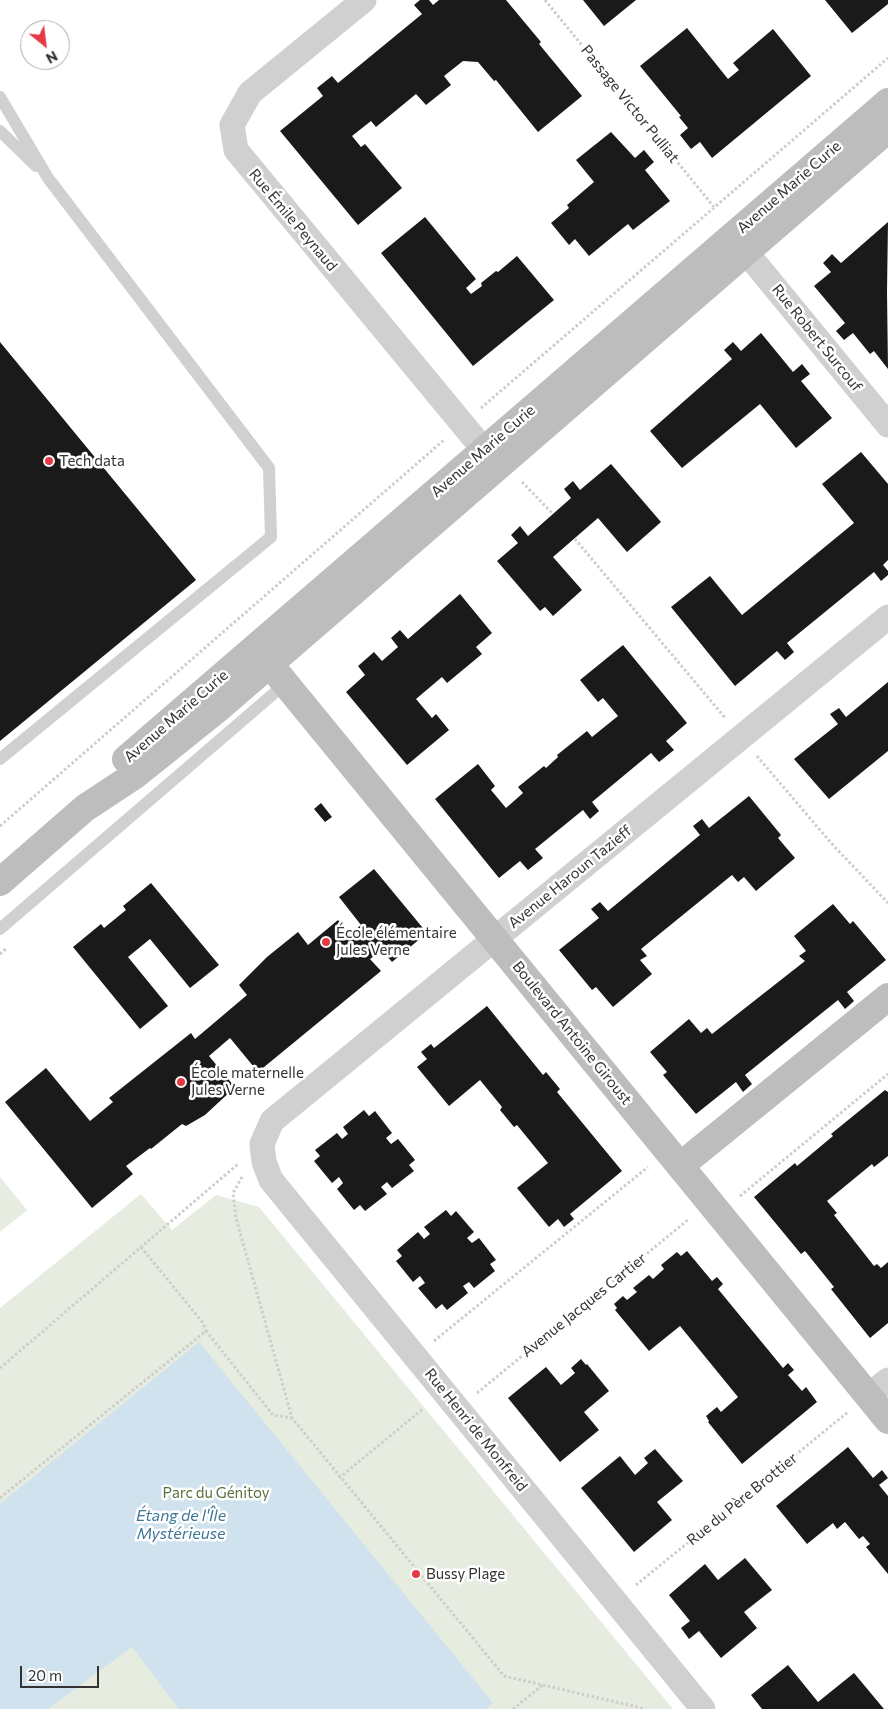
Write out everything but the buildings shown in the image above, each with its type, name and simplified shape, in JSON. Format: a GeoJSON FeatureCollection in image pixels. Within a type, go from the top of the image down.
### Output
{"type":"FeatureCollection","features":[{"type":"Feature","properties":{"kind":"main road","name":"Avenue Marie Curie"},"geometry":{"type":"LineString","coordinates":[[271,665],[484,450],[888,102]]}},
{"type":"Feature","properties":{"kind":"main road","name":"Avenue Marie Curie"},"geometry":{"type":"LineString","coordinates":[[0,882],[85,808],[119,766],[271,665],[888,129]]}},
{"type":"Feature","properties":{"kind":"main road","name":"Boulevard Antoine Giroust"},"geometry":{"type":"LineString","coordinates":[[271,665],[714,1207],[878,1388],[888,1420]]}},
{"type":"Feature","properties":{"kind":"main road"},"geometry":{"type":"LineString","coordinates":[[674,1159],[888,997]]}},
{"type":"Feature","properties":{"kind":"street","name":"Rue Émile Peynaud"},"geometry":{"type":"LineString","coordinates":[[364,0],[250,93],[232,124],[236,150],[484,450]]}},
{"type":"Feature","properties":{"kind":"street","name":"Rue Robert Surcouf"},"geometry":{"type":"LineString","coordinates":[[746,252],[888,425]]}},
{"type":"Feature","properties":{"kind":"street","name":"Avenue Haroun Tazieff"},"geometry":{"type":"LineString","coordinates":[[262,1144],[272,1121],[888,617]]}},
{"type":"Feature","properties":{"kind":"street","name":"Rue Henri de Monfreid"},"geometry":{"type":"LineString","coordinates":[[262,1144],[264,1162],[271,1180],[704,1709]]}},
{"type":"Feature","properties":{"kind":"lane"},"geometry":{"type":"LineString","coordinates":[[0,97],[48,178],[269,468],[272,537],[0,759]]}},
{"type":"Feature","properties":{"kind":"lane"},"geometry":{"type":"LineString","coordinates":[[0,131],[48,178]]}},
{"type":"Feature","properties":{"kind":"lane"},"geometry":{"type":"LineString","coordinates":[[0,930],[271,665]]}},
{"type":"Feature","properties":{"kind":"path","name":"Passage Victor Pulliat"},"geometry":{"type":"LineString","coordinates":[[545,0],[714,207]]}},
{"type":"Feature","properties":{"kind":"path"},"geometry":{"type":"LineString","coordinates":[[485,405],[888,58]]}},
{"type":"Feature","properties":{"kind":"path"},"geometry":{"type":"LineString","coordinates":[[0,826],[433,450]]}},
{"type":"Feature","properties":{"kind":"path"},"geometry":{"type":"LineString","coordinates":[[521,480],[553,514]]}},
{"type":"Feature","properties":{"kind":"path","name":"Avenue Jacques Cartier"},"geometry":{"type":"LineString","coordinates":[[457,1409],[689,1219],[739,1197],[888,1074]]}},
{"type":"Feature","properties":{"kind":"path"},"geometry":{"type":"LineString","coordinates":[[0,1368],[262,1144]]}},
{"type":"Feature","properties":{"kind":"path"},"geometry":{"type":"LineString","coordinates":[[416,1356],[674,1159]]}},
{"type":"Feature","properties":{"kind":"path"},"geometry":{"type":"LineString","coordinates":[[236,1218],[292,1418],[339,1478],[504,1676],[646,1709]]}},
{"type":"Feature","properties":{"kind":"path"},"geometry":{"type":"LineString","coordinates":[[141,1247],[203,1323],[206,1332],[273,1414],[292,1418]]}},
{"type":"Feature","properties":{"kind":"path"},"geometry":{"type":"LineString","coordinates":[[0,1498],[206,1332]]}},
{"type":"Feature","properties":{"kind":"path","name":"Rue du Père Brottier"},"geometry":{"type":"LineString","coordinates":[[616,1602],[878,1388]]}},
{"type":"Feature","properties":{"kind":"path"},"geometry":{"type":"LineString","coordinates":[[339,1478],[406,1422]]}},
{"type":"Feature","properties":{"kind":"path"},"geometry":{"type":"LineString","coordinates":[[513,1709],[543,1684]]}},
{"type":"Feature","properties":{"kind":"green space"},"geometry":{"type":"Polygon","coordinates":[[[0,1177],[27,1210],[0,1232],[0,1177]]]}},
{"type":"Feature","properties":{"kind":"green space","name":"Parc du Génitoy"},"geometry":{"type":"Polygon","coordinates":[[[141,1194],[172,1230],[216,1195],[259,1207],[673,1709],[0,1709],[0,1308],[141,1194]]]}},
{"type":"Feature","properties":{"kind":"water","name":"Étang de l'Île Mystérieuse"},"geometry":{"type":"Polygon","coordinates":[[[199,1342],[493,1703],[486,1709],[179,1709],[132,1647],[48,1709],[0,1709],[0,1504],[199,1342]]]}},
{"type":"Feature","properties":{"kind":"place","name":"Tech data"},"geometry":{"type":"Point","coordinates":[49,461]}},
{"type":"Feature","properties":{"kind":"place","name":"École élémentaire Jules Verne"},"geometry":{"type":"Point","coordinates":[326,942]}},
{"type":"Feature","properties":{"kind":"place","name":"École maternelle Jules Verne"},"geometry":{"type":"Point","coordinates":[181,1082]}},
{"type":"Feature","properties":{"kind":"place","name":"Bussy Plage"},"geometry":{"type":"Point","coordinates":[416,1574]}}]}
